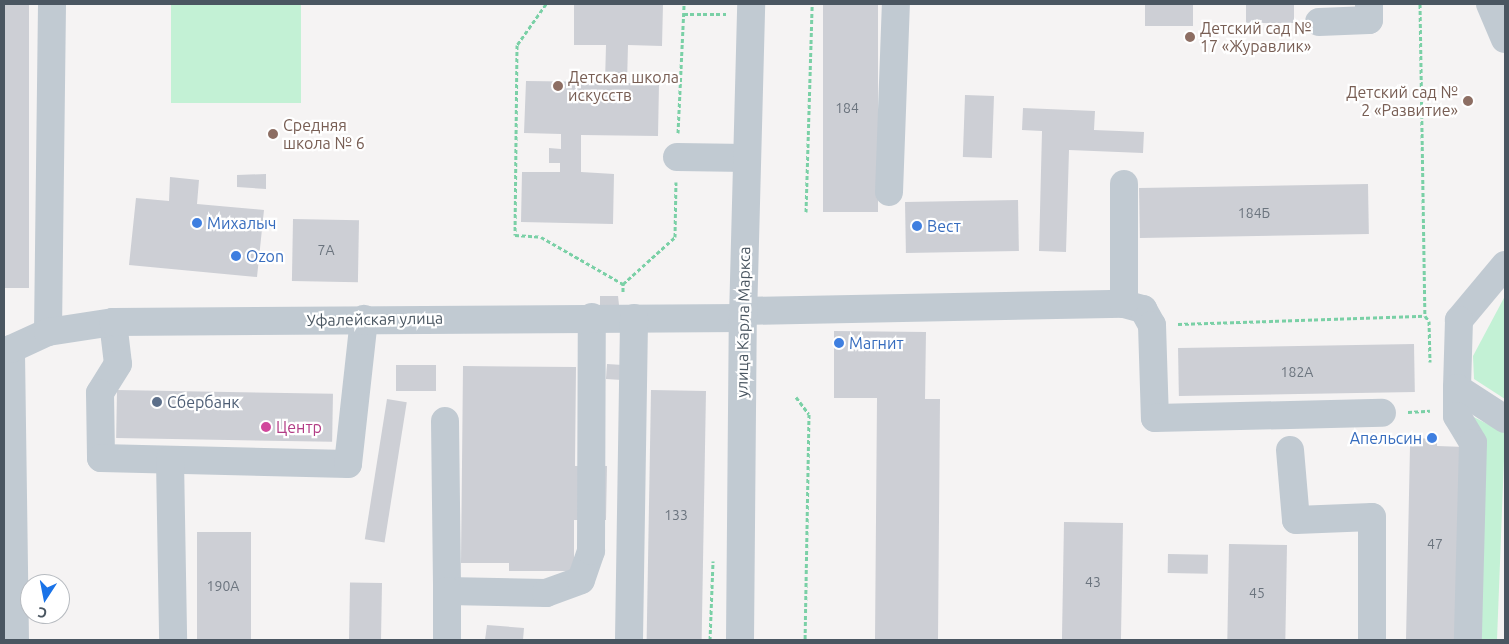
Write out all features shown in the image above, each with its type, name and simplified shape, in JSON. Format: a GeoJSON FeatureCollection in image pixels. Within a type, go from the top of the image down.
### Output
{"type":"FeatureCollection","features":[{"type":"Feature","properties":{"kind":"street"},"geometry":{"type":"LineString","coordinates":[[48,332],[52,4]]}},
{"type":"Feature","properties":{"kind":"street"},"geometry":{"type":"LineString","coordinates":[[889,192],[896,4]]}},
{"type":"Feature","properties":{"kind":"street"},"geometry":{"type":"LineString","coordinates":[[1319,22],[1369,20],[1370,4]]}},
{"type":"Feature","properties":{"kind":"street"},"geometry":{"type":"LineString","coordinates":[[1490,4],[1505,39]]}},
{"type":"Feature","properties":{"kind":"street","name":"улица Карла Маркса"},"geometry":{"type":"LineString","coordinates":[[739,9],[747,158],[743,315],[740,640]]}},
{"type":"Feature","properties":{"kind":"street"},"geometry":{"type":"LineString","coordinates":[[677,157],[747,158]]}},
{"type":"Feature","properties":{"kind":"street"},"geometry":{"type":"LineString","coordinates":[[1124,184],[1124,304],[1143,309],[1152,325],[1155,418],[1382,413]]}},
{"type":"Feature","properties":{"kind":"street"},"geometry":{"type":"LineString","coordinates":[[1468,640],[1473,443],[1457,416],[1459,320],[1505,265]]}},
{"type":"Feature","properties":{"kind":"street","name":"Уфалейская улица"},"geometry":{"type":"LineString","coordinates":[[15,640],[11,349],[48,332],[113,322],[634,318],[1124,304]]}},
{"type":"Feature","properties":{"kind":"street"},"geometry":{"type":"LineString","coordinates":[[447,591],[546,594],[581,580],[591,551],[592,317]]}},
{"type":"Feature","properties":{"kind":"street"},"geometry":{"type":"LineString","coordinates":[[629,640],[634,318]]}},
{"type":"Feature","properties":{"kind":"street"},"geometry":{"type":"LineString","coordinates":[[113,322],[118,364],[100,392],[100,458],[348,464],[364,319]]}},
{"type":"Feature","properties":{"kind":"street"},"geometry":{"type":"LineString","coordinates":[[1457,388],[1505,419]]}},
{"type":"Feature","properties":{"kind":"street"},"geometry":{"type":"LineString","coordinates":[[445,421],[447,640]]}},
{"type":"Feature","properties":{"kind":"street"},"geometry":{"type":"LineString","coordinates":[[1290,450],[1296,520],[1372,518],[1372,640]]}},
{"type":"Feature","properties":{"kind":"street"},"geometry":{"type":"LineString","coordinates":[[170,460],[173,640]]}},
{"type":"Feature","properties":{"kind":"path"},"geometry":{"type":"LineString","coordinates":[[546,4],[516,44],[515,234],[541,237],[623,284]]}},
{"type":"Feature","properties":{"kind":"path"},"geometry":{"type":"LineString","coordinates":[[806,212],[812,4]]}},
{"type":"Feature","properties":{"kind":"path"},"geometry":{"type":"LineString","coordinates":[[1420,4],[1425,316],[1429,321],[1430,367]]}},
{"type":"Feature","properties":{"kind":"path"},"geometry":{"type":"LineString","coordinates":[[684,14],[739,9]]}},
{"type":"Feature","properties":{"kind":"path"},"geometry":{"type":"LineString","coordinates":[[1152,325],[1425,316]]}},
{"type":"Feature","properties":{"kind":"path"},"geometry":{"type":"LineString","coordinates":[[796,396],[809,414],[805,640]]}},
{"type":"Feature","properties":{"kind":"path"},"geometry":{"type":"LineString","coordinates":[[1382,413],[1430,412],[1430,403]]}},
{"type":"Feature","properties":{"kind":"green space"},"geometry":{"type":"Polygon","coordinates":[[[171,4],[301,4],[301,103],[171,103],[171,4]]]}},
{"type":"Feature","properties":{"kind":"green space"},"geometry":{"type":"Polygon","coordinates":[[[1505,296],[1505,399],[1474,379],[1473,356],[1505,296]]]}},
{"type":"Feature","properties":{"kind":"green space"},"geometry":{"type":"Polygon","coordinates":[[[1464,412],[1505,433],[1497,640],[1476,640],[1464,412]]]}},
{"type":"Feature","properties":{"kind":"building"},"geometry":{"type":"Polygon","coordinates":[[[4,4],[29,4],[29,288],[4,288],[4,4]]]}},
{"type":"Feature","properties":{"kind":"building"},"geometry":{"type":"Polygon","coordinates":[[[574,4],[663,4],[662,46],[628,45],[627,83],[659,84],[658,136],[581,135],[581,172],[614,174],[613,224],[521,222],[522,172],[560,172],[560,163],[549,163],[549,148],[561,149],[561,134],[524,133],[526,81],[605,82],[606,45],[574,45],[574,4]]]}},
{"type":"Feature","properties":{"kind":"building"},"geometry":{"type":"Polygon","coordinates":[[[823,4],[878,4],[878,212],[823,212],[823,4]]]}},
{"type":"Feature","properties":{"kind":"building"},"geometry":{"type":"Polygon","coordinates":[[[1145,4],[1193,4],[1193,26],[1145,26],[1145,4]]]}},
{"type":"Feature","properties":{"kind":"building"},"geometry":{"type":"Polygon","coordinates":[[[1246,4],[1294,4],[1294,23],[1246,23],[1246,4]]]}},
{"type":"Feature","properties":{"kind":"building"},"geometry":{"type":"Polygon","coordinates":[[[965,95],[994,96],[992,158],[963,157],[965,95]]]}},
{"type":"Feature","properties":{"kind":"building"},"geometry":{"type":"Polygon","coordinates":[[[1023,108],[1095,111],[1094,130],[1144,132],[1143,153],[1069,150],[1066,252],[1039,251],[1042,131],[1022,130],[1023,108]]]}},
{"type":"Feature","properties":{"kind":"building"},"geometry":{"type":"Polygon","coordinates":[[[266,174],[266,189],[237,187],[237,175],[266,174]]]}},
{"type":"Feature","properties":{"kind":"building"},"geometry":{"type":"Polygon","coordinates":[[[170,177],[199,180],[197,204],[264,210],[257,277],[129,265],[136,198],[169,201],[170,177]]]}},
{"type":"Feature","properties":{"kind":"building"},"geometry":{"type":"Polygon","coordinates":[[[1368,184],[1369,234],[1140,238],[1139,188],[1368,184]]]}},
{"type":"Feature","properties":{"kind":"building"},"geometry":{"type":"Polygon","coordinates":[[[1018,200],[1019,251],[906,253],[905,202],[1018,200]]]}},
{"type":"Feature","properties":{"kind":"building"},"geometry":{"type":"Polygon","coordinates":[[[293,219],[359,220],[358,282],[292,281],[293,219]]]}},
{"type":"Feature","properties":{"kind":"building"},"geometry":{"type":"Polygon","coordinates":[[[600,296],[618,296],[619,305],[600,306],[600,296]]]}},
{"type":"Feature","properties":{"kind":"building"},"geometry":{"type":"Polygon","coordinates":[[[834,331],[926,332],[925,399],[940,399],[938,640],[875,640],[877,398],[834,398],[834,331]]]}},
{"type":"Feature","properties":{"kind":"building"},"geometry":{"type":"Polygon","coordinates":[[[1414,344],[1415,392],[1179,396],[1178,348],[1414,344]]]}},
{"type":"Feature","properties":{"kind":"building"},"geometry":{"type":"Polygon","coordinates":[[[607,364],[623,365],[622,380],[606,379],[607,364]]]}},
{"type":"Feature","properties":{"kind":"building"},"geometry":{"type":"Polygon","coordinates":[[[396,365],[436,365],[436,391],[396,391],[396,365]]]}},
{"type":"Feature","properties":{"kind":"building"},"geometry":{"type":"Polygon","coordinates":[[[463,366],[576,367],[575,466],[607,466],[606,520],[574,520],[574,571],[509,571],[509,563],[461,563],[463,366]]]}},
{"type":"Feature","properties":{"kind":"building"},"geometry":{"type":"Polygon","coordinates":[[[117,390],[333,394],[332,442],[116,438],[117,390]]]}},
{"type":"Feature","properties":{"kind":"building"},"geometry":{"type":"Polygon","coordinates":[[[651,390],[706,391],[702,640],[647,640],[651,390]]]}},
{"type":"Feature","properties":{"kind":"building"},"geometry":{"type":"Polygon","coordinates":[[[387,399],[407,402],[385,542],[365,539],[387,399]]]}},
{"type":"Feature","properties":{"kind":"building"},"geometry":{"type":"Polygon","coordinates":[[[1413,438],[1437,439],[1437,446],[1465,447],[1460,640],[1406,640],[1410,446],[1413,446],[1413,438]]]}},
{"type":"Feature","properties":{"kind":"building"},"geometry":{"type":"Polygon","coordinates":[[[1064,522],[1123,523],[1121,640],[1062,640],[1064,522]]]}},
{"type":"Feature","properties":{"kind":"building"},"geometry":{"type":"Polygon","coordinates":[[[197,532],[251,532],[251,640],[197,640],[197,532]]]}},
{"type":"Feature","properties":{"kind":"building"},"geometry":{"type":"Polygon","coordinates":[[[1229,544],[1287,545],[1285,640],[1227,640],[1229,544]]]}},
{"type":"Feature","properties":{"kind":"building"},"geometry":{"type":"Polygon","coordinates":[[[1168,554],[1208,555],[1208,574],[1168,573],[1168,554]]]}},
{"type":"Feature","properties":{"kind":"building"},"geometry":{"type":"Polygon","coordinates":[[[350,582],[382,583],[381,640],[349,639],[350,582]]]}},
{"type":"Feature","properties":{"kind":"building"},"geometry":{"type":"Polygon","coordinates":[[[487,625],[524,628],[523,640],[485,640],[487,625]]]}},
{"type":"Feature","properties":{"kind":"place","name":"Детский сад № 17 «Журавлик»"},"geometry":{"type":"Point","coordinates":[1190,37]}},
{"type":"Feature","properties":{"kind":"place","name":"Детская школа искусств"},"geometry":{"type":"Point","coordinates":[558,86]}},
{"type":"Feature","properties":{"kind":"place","name":"Детский сад № 2 «Развитие»"},"geometry":{"type":"Point","coordinates":[1468,101]}},
{"type":"Feature","properties":{"kind":"place","name":"Средняя школа № 6"},"geometry":{"type":"Point","coordinates":[273,134]}},
{"type":"Feature","properties":{"kind":"place","name":"Михалыч"},"geometry":{"type":"Point","coordinates":[197,223]}},
{"type":"Feature","properties":{"kind":"place","name":"Вест"},"geometry":{"type":"Point","coordinates":[917,226]}},
{"type":"Feature","properties":{"kind":"place","name":"Ozon"},"geometry":{"type":"Point","coordinates":[236,256]}},
{"type":"Feature","properties":{"kind":"place","name":"Магнит"},"geometry":{"type":"Point","coordinates":[839,343]}},
{"type":"Feature","properties":{"kind":"place","name":"Сбербанк"},"geometry":{"type":"Point","coordinates":[157,402]}},
{"type":"Feature","properties":{"kind":"place","name":"Центр"},"geometry":{"type":"Point","coordinates":[266,427]}},
{"type":"Feature","properties":{"kind":"place","name":"Апельсин"},"geometry":{"type":"Point","coordinates":[1432,438]}}]}
